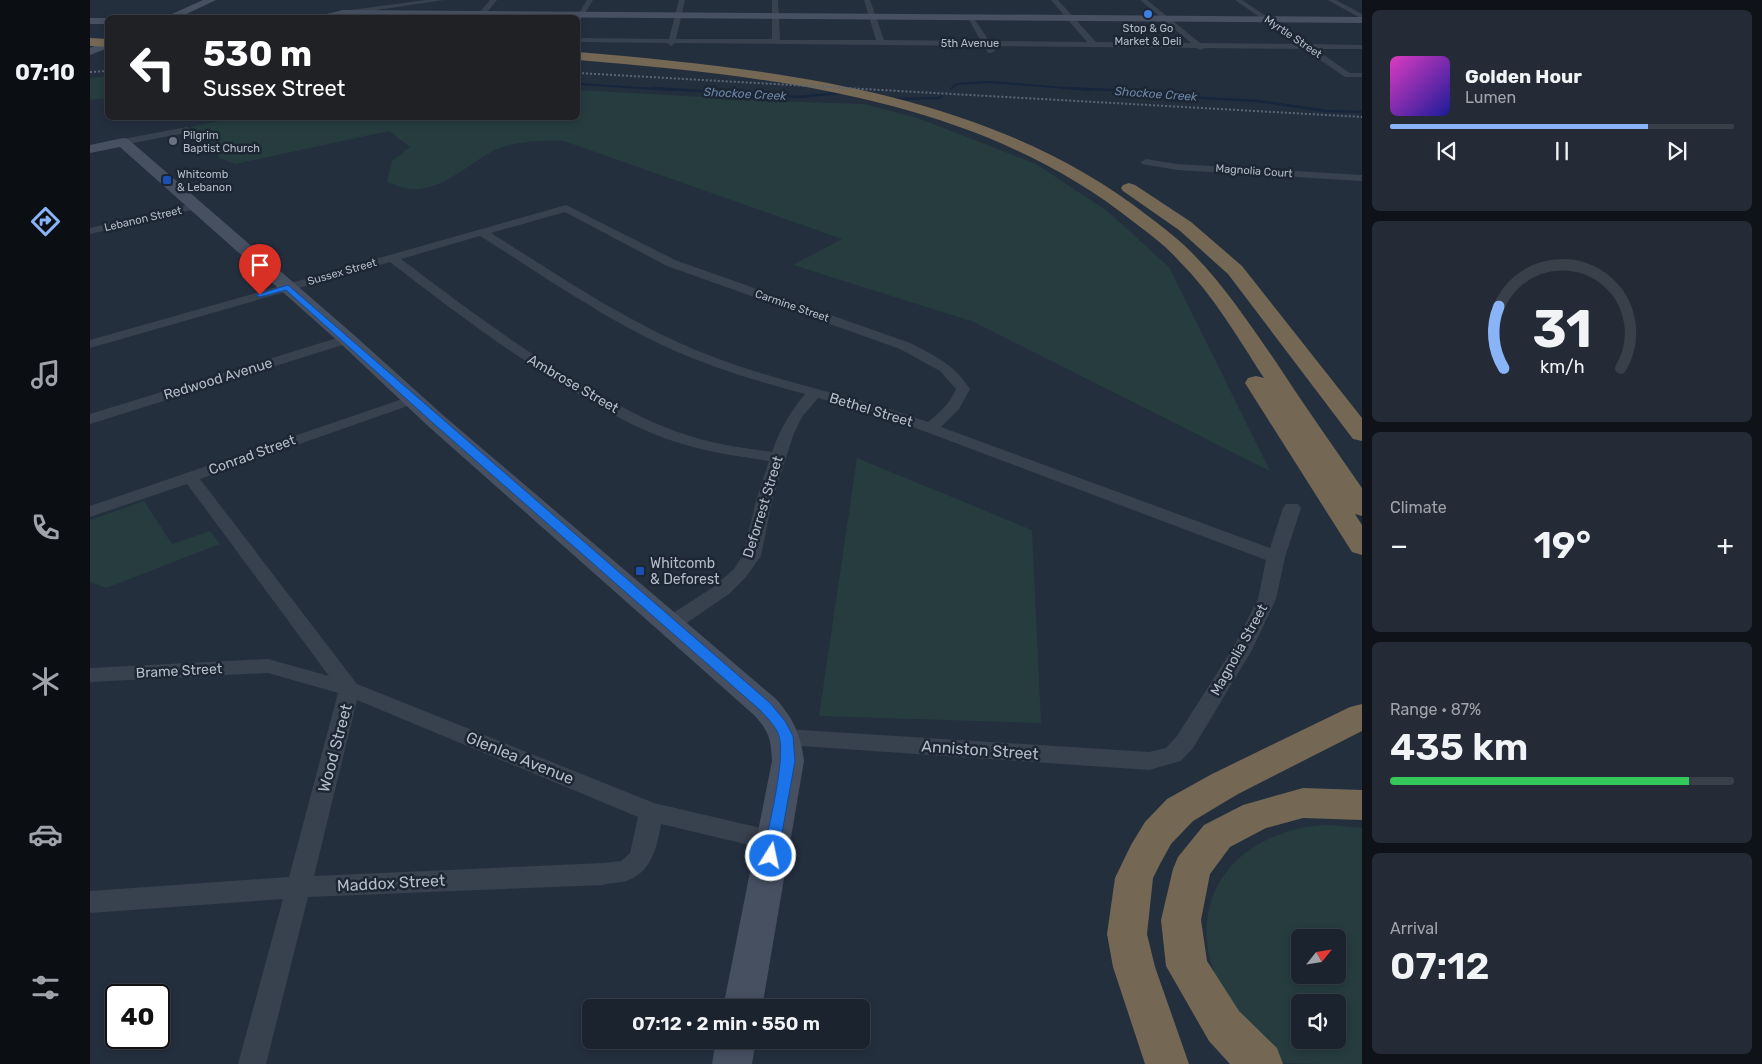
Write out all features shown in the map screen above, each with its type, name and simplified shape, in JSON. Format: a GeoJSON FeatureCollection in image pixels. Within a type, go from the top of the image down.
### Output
{"type":"FeatureCollection","features":[{"type":"Feature","properties":{"kind":"highway"},"geometry":{"type":"LineString","coordinates":[[90,37],[105,37]]}},
{"type":"Feature","properties":{"kind":"highway"},"geometry":{"type":"LineString","coordinates":[[90,42],[105,44]]}},
{"type":"Feature","properties":{"kind":"highway"},"geometry":{"type":"LineString","coordinates":[[580,50],[729,64],[828,79],[871,88],[956,112],[1015,133],[1083,163],[1118,181],[1185,226],[1235,270],[1362,434]]}},
{"type":"Feature","properties":{"kind":"highway"},"geometry":{"type":"LineString","coordinates":[[580,56],[710,68],[766,76],[870,96],[922,110],[1022,146],[1106,190],[1174,245],[1211,284],[1362,508]]}},
{"type":"Feature","properties":{"kind":"highway"},"geometry":{"type":"LineString","coordinates":[[1211,284],[1257,385],[1362,546]]}},
{"type":"Feature","properties":{"kind":"highway"},"geometry":{"type":"LineString","coordinates":[[1167,1064],[1134,967],[1127,934],[1134,878],[1144,856],[1158,833],[1180,810],[1233,780],[1362,716]]}},
{"type":"Feature","properties":{"kind":"highway"},"geometry":{"type":"LineString","coordinates":[[1260,1064],[1224,1026],[1187,966],[1182,920],[1192,869],[1218,836],[1256,816],[1303,803],[1362,805]]}},
{"type":"Feature","properties":{"kind":"main road"},"geometry":{"type":"LineString","coordinates":[[175,15],[211,0]]}},
{"type":"Feature","properties":{"kind":"main road"},"geometry":{"type":"LineString","coordinates":[[964,6],[971,18]]}},
{"type":"Feature","properties":{"kind":"main road"},"geometry":{"type":"LineString","coordinates":[[333,15],[343,13],[380,15]]}},
{"type":"Feature","properties":{"kind":"main road"},"geometry":{"type":"LineString","coordinates":[[580,17],[679,15],[1267,20],[1362,19]]}},
{"type":"Feature","properties":{"kind":"main road"},"geometry":{"type":"LineString","coordinates":[[90,21],[105,21]]}},
{"type":"Feature","properties":{"kind":"main road"},"geometry":{"type":"LineString","coordinates":[[90,52],[105,45]]}},
{"type":"Feature","properties":{"kind":"main road"},"geometry":{"type":"LineString","coordinates":[[90,149],[123,142],[347,339],[436,421],[765,707],[780,725],[786,736],[788,761],[744,999]]}},
{"type":"Feature","properties":{"kind":"main road"},"geometry":{"type":"LineString","coordinates":[[732,1064],[734,1049]]}},
{"type":"Feature","properties":{"kind":"street"},"geometry":{"type":"LineString","coordinates":[[343,13],[441,0]]}},
{"type":"Feature","properties":{"kind":"street"},"geometry":{"type":"LineString","coordinates":[[580,15],[590,0]]}},
{"type":"Feature","properties":{"kind":"street"},"geometry":{"type":"LineString","coordinates":[[671,42],[682,0]]}},
{"type":"Feature","properties":{"kind":"street"},"geometry":{"type":"LineString","coordinates":[[775,0],[776,42]]}},
{"type":"Feature","properties":{"kind":"street"},"geometry":{"type":"LineString","coordinates":[[867,0],[881,43]]}},
{"type":"Feature","properties":{"kind":"street"},"geometry":{"type":"LineString","coordinates":[[1054,0],[1093,44]]}},
{"type":"Feature","properties":{"kind":"street"},"geometry":{"type":"LineString","coordinates":[[1143,0],[1208,53]]}},
{"type":"Feature","properties":{"kind":"street","name":"Myrtle Street"},"geometry":{"type":"LineString","coordinates":[[1238,0],[1348,75],[1362,75]]}},
{"type":"Feature","properties":{"kind":"street"},"geometry":{"type":"LineString","coordinates":[[1331,0],[1362,19]]}},
{"type":"Feature","properties":{"kind":"street"},"geometry":{"type":"LineString","coordinates":[[481,15],[492,1]]}},
{"type":"Feature","properties":{"kind":"street"},"geometry":{"type":"LineString","coordinates":[[971,18],[994,56]]}},
{"type":"Feature","properties":{"kind":"street","name":"5th Avenue"},"geometry":{"type":"LineString","coordinates":[[580,40],[1362,47]]}},
{"type":"Feature","properties":{"kind":"street"},"geometry":{"type":"LineString","coordinates":[[123,142],[187,130]]}},
{"type":"Feature","properties":{"kind":"street","name":"Magnolia Court"},"geometry":{"type":"LineString","coordinates":[[1146,162],[1176,166],[1362,178]]}},
{"type":"Feature","properties":{"kind":"street","name":"Lebanon Street"},"geometry":{"type":"LineString","coordinates":[[90,231],[196,206]]}},
{"type":"Feature","properties":{"kind":"street","name":"Sussex Street"},"geometry":{"type":"LineString","coordinates":[[90,344],[566,208]]}},
{"type":"Feature","properties":{"kind":"street","name":"Carmine Street"},"geometry":{"type":"LineString","coordinates":[[566,208],[671,263],[905,346],[932,359],[948,369],[958,379],[964,390],[960,400],[953,409],[930,428]]}},
{"type":"Feature","properties":{"kind":"street","name":"Bethel Street"},"geometry":{"type":"LineString","coordinates":[[481,232],[623,320],[660,339],[722,365],[814,393],[886,412],[1276,557]]}},
{"type":"Feature","properties":{"kind":"street","name":"Ambrose Street"},"geometry":{"type":"LineString","coordinates":[[392,258],[527,358],[570,385],[635,420],[690,442],[708,447],[778,458]]}},
{"type":"Feature","properties":{"kind":"street","name":"Redwood Avenue"},"geometry":{"type":"LineString","coordinates":[[90,418],[347,339]]}},
{"type":"Feature","properties":{"kind":"street","name":"Deforrest Street"},"geometry":{"type":"LineString","coordinates":[[671,624],[722,590],[740,573],[752,556],[764,500],[786,433],[796,416],[814,393]]}},
{"type":"Feature","properties":{"kind":"street","name":"Conrad Street"},"geometry":{"type":"LineString","coordinates":[[90,512],[414,399]]}},
{"type":"Feature","properties":{"kind":"street","name":"Wood Street"},"geometry":{"type":"LineString","coordinates":[[190,477],[350,689],[252,1064]]}},
{"type":"Feature","properties":{"kind":"street","name":"Magnolia Street"},"geometry":{"type":"LineString","coordinates":[[1173,755],[1185,742],[1242,650],[1267,599],[1276,557],[1292,508]]}},
{"type":"Feature","properties":{"kind":"street","name":"Glenlea Avenue"},"geometry":{"type":"LineString","coordinates":[[268,666],[350,689],[651,812],[774,841]]}},
{"type":"Feature","properties":{"kind":"street","name":"Brame Street"},"geometry":{"type":"LineString","coordinates":[[90,675],[268,666]]}},
{"type":"Feature","properties":{"kind":"street","name":"Anniston Street"},"geometry":{"type":"LineString","coordinates":[[786,736],[1149,761],[1173,755]]}},
{"type":"Feature","properties":{"kind":"street","name":"Maddox Street"},"geometry":{"type":"LineString","coordinates":[[90,902],[298,887],[603,874],[626,870],[637,864],[651,812]]}},
{"type":"Feature","properties":{"kind":"green space"},"geometry":{"type":"Polygon","coordinates":[[[105,76],[105,98],[90,100],[90,78],[105,76]]]}},
{"type":"Feature","properties":{"kind":"green space"},"geometry":{"type":"Polygon","coordinates":[[[580,90],[863,104],[918,118],[1036,164],[1106,210],[1169,267],[1270,471],[974,322],[793,265],[842,239],[564,141],[529,142],[503,147],[441,183],[417,189],[403,188],[387,182],[392,161],[410,147],[389,131],[235,164],[219,158],[216,150],[190,127],[225,120],[580,120],[580,90]]]}},
{"type":"Feature","properties":{"kind":"green space"},"geometry":{"type":"Polygon","coordinates":[[[857,458],[1032,530],[1041,723],[819,716],[857,458]]]}},
{"type":"Feature","properties":{"kind":"green space"},"geometry":{"type":"Polygon","coordinates":[[[144,501],[172,544],[210,531],[220,544],[106,588],[90,582],[90,520],[144,501]]]}},
{"type":"Feature","properties":{"kind":"green space"},"geometry":{"type":"Polygon","coordinates":[[[1327,825],[1362,828],[1362,1064],[1282,1063],[1276,1059],[1261,1044],[1225,997],[1213,969],[1207,941],[1208,915],[1215,891],[1228,870],[1247,852],[1271,838],[1311,826],[1327,825]]]}},
{"type":"Feature","properties":{"kind":"waterway","name":"Shockoe Creek"},"geometry":{"type":"LineString","coordinates":[[951,89],[956,84],[989,82],[1066,88]]}},
{"type":"Feature","properties":{"kind":"waterway","name":"Shockoe Creek"},"geometry":{"type":"LineString","coordinates":[[580,84],[673,90]]}},
{"type":"Feature","properties":{"kind":"waterway","name":"Shockoe Creek"},"geometry":{"type":"LineString","coordinates":[[652,88],[799,97],[840,93]]}},
{"type":"Feature","properties":{"kind":"waterway","name":"Shockoe Creek"},"geometry":{"type":"LineString","coordinates":[[1066,88],[1134,91],[1149,95],[1258,101],[1326,111],[1362,112]]}},
{"type":"Feature","properties":{"kind":"waterway","name":"Shockoe Creek"},"geometry":{"type":"LineString","coordinates":[[1066,88],[1091,90]]}},
{"type":"Feature","properties":{"kind":"waterway","name":"Shockoe Creek"},"geometry":{"type":"LineString","coordinates":[[894,99],[939,98],[942,96]]}},
{"type":"Feature","properties":{"kind":"railway"},"geometry":{"type":"LineString","coordinates":[[90,72],[105,71]]}},
{"type":"Feature","properties":{"kind":"railway"},"geometry":{"type":"LineString","coordinates":[[580,73],[1362,117]]}},
{"type":"Feature","properties":{"kind":"place","name":"Stop & Go Market & Deli"},"geometry":{"type":"Point","coordinates":[1148,14]}},
{"type":"Feature","properties":{"kind":"place","name":"Pilgrim Baptist Church"},"geometry":{"type":"Point","coordinates":[173,141]}},
{"type":"Feature","properties":{"kind":"place","name":"Whitcomb & Lebanon"},"geometry":{"type":"Point","coordinates":[167,180]}},
{"type":"Feature","properties":{"kind":"place","name":"Whitcomb & Deforest"},"geometry":{"type":"Point","coordinates":[640,571]}},
{"type":"Feature","properties":{"kind":"route"},"geometry":{"type":"LineString","coordinates":[[260,295],[288,287],[414,399],[436,421],[765,707],[780,725],[786,736],[788,761],[771,856]]}}]}
